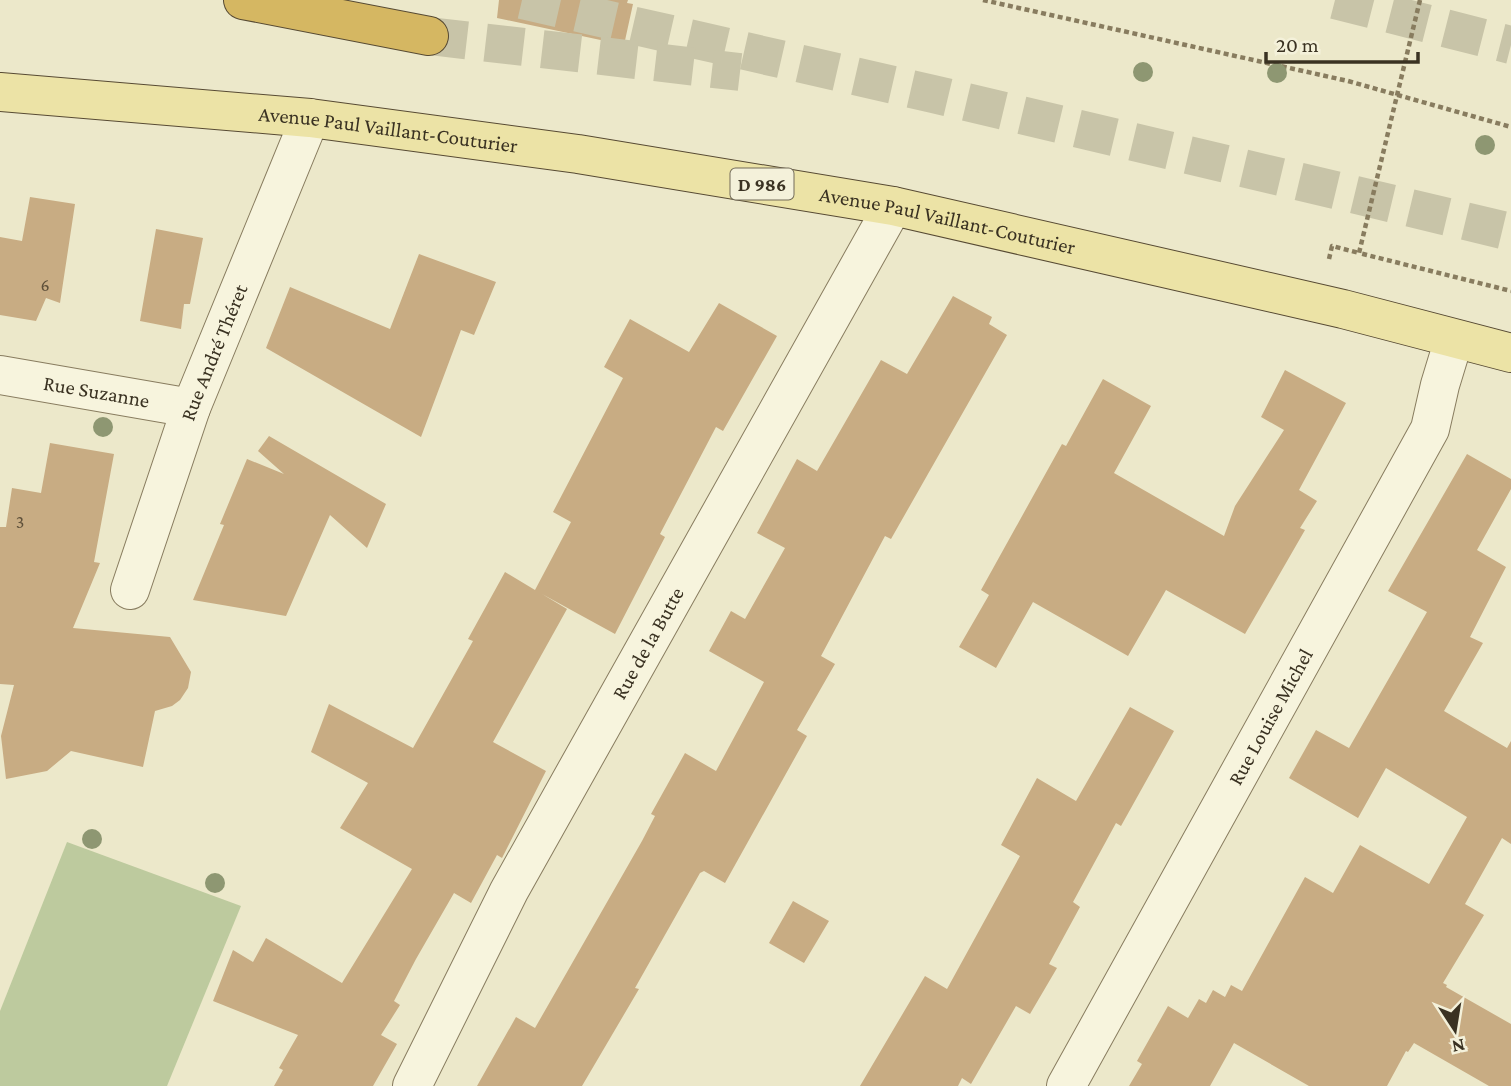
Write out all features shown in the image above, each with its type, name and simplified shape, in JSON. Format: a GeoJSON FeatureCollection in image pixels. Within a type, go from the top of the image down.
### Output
{"type":"FeatureCollection","features":[{"type":"Feature","properties":{"kind":"highway"},"geometry":{"type":"LineString","coordinates":[[243,0],[429,36]]}},
{"type":"Feature","properties":{"kind":"main road","name":"Avenue Paul Vaillant-Couturier"},"geometry":{"type":"LineString","coordinates":[[0,92],[310,118],[579,154],[893,206],[1343,309],[1511,353]]}},
{"type":"Feature","properties":{"kind":"street","name":"Rue André Théret"},"geometry":{"type":"LineString","coordinates":[[130,590],[191,408],[310,118]]}},
{"type":"Feature","properties":{"kind":"street","name":"Rue de la Butte"},"geometry":{"type":"LineString","coordinates":[[412,1086],[509,891],[893,206]]}},
{"type":"Feature","properties":{"kind":"street","name":"Rue Louise Michel"},"geometry":{"type":"LineString","coordinates":[[1066,1086],[1430,429],[1454,339]]}},
{"type":"Feature","properties":{"kind":"street","name":"Rue Suzanne"},"geometry":{"type":"LineString","coordinates":[[0,375],[191,408]]}},
{"type":"Feature","properties":{"kind":"path"},"geometry":{"type":"LineString","coordinates":[[983,0],[1348,80],[1511,127]]}},
{"type":"Feature","properties":{"kind":"path"},"geometry":{"type":"LineString","coordinates":[[1359,253],[1420,0]]}},
{"type":"Feature","properties":{"kind":"path"},"geometry":{"type":"LineString","coordinates":[[1337,264],[1328,261],[1332,246],[1511,291]]}},
{"type":"Feature","properties":{"kind":"green space"},"geometry":{"type":"Polygon","coordinates":[[[67,842],[241,906],[167,1086],[0,1086],[0,1011],[67,842]]]}},
{"type":"Feature","properties":{"kind":"building"},"geometry":{"type":"Polygon","coordinates":[[[499,0],[628,0],[627,3],[633,4],[624,45],[497,18],[499,0]]]}},
{"type":"Feature","properties":{"kind":"building"},"geometry":{"type":"Polygon","coordinates":[[[30,197],[75,204],[60,303],[46,298],[36,321],[0,315],[0,237],[22,241],[30,197]]]}},
{"type":"Feature","properties":{"kind":"building"},"geometry":{"type":"Polygon","coordinates":[[[156,229],[203,238],[190,304],[184,304],[181,329],[140,321],[156,229]]]}},
{"type":"Feature","properties":{"kind":"building"},"geometry":{"type":"Polygon","coordinates":[[[419,254],[496,282],[474,335],[461,330],[421,437],[266,348],[290,287],[390,329],[419,254]]]}},
{"type":"Feature","properties":{"kind":"building"},"geometry":{"type":"Polygon","coordinates":[[[953,296],[992,317],[989,324],[1007,335],[891,539],[885,536],[821,656],[835,664],[797,730],[807,736],[725,883],[704,871],[700,873],[635,988],[639,989],[582,1086],[477,1086],[516,1017],[535,1028],[642,841],[655,816],[651,814],[685,753],[716,771],[764,682],[709,651],[731,611],[745,619],[785,548],[757,533],[797,459],[817,471],[881,360],[907,374],[953,296]]]}},
{"type":"Feature","properties":{"kind":"building"},"geometry":{"type":"Polygon","coordinates":[[[719,303],[777,336],[723,431],[716,427],[660,534],[665,537],[615,634],[542,594],[567,609],[493,742],[546,771],[502,858],[497,855],[471,903],[454,893],[416,959],[394,1001],[400,1005],[381,1035],[397,1044],[373,1086],[274,1086],[283,1070],[279,1068],[298,1035],[213,1001],[233,950],[253,962],[266,938],[342,983],[412,869],[340,828],[368,783],[311,752],[329,704],[413,748],[473,641],[468,639],[505,572],[535,590],[571,522],[553,512],[623,378],[604,367],[630,319],[689,352],[719,303]]]}},
{"type":"Feature","properties":{"kind":"building"},"geometry":{"type":"Polygon","coordinates":[[[1285,370],[1346,403],[1299,490],[1317,501],[1300,528],[1305,530],[1245,634],[1166,590],[1128,656],[1033,602],[996,668],[959,647],[989,595],[981,590],[1062,444],[1066,446],[1103,379],[1151,406],[1114,473],[1224,536],[1235,506],[1284,430],[1261,417],[1285,370]]]}},
{"type":"Feature","properties":{"kind":"building"},"geometry":{"type":"Polygon","coordinates":[[[269,436],[386,504],[367,548],[330,515],[286,616],[193,600],[224,525],[220,524],[247,459],[284,474],[258,451],[269,436]]]}},
{"type":"Feature","properties":{"kind":"building"},"geometry":{"type":"Polygon","coordinates":[[[50,443],[114,454],[94,562],[100,563],[73,628],[170,637],[191,672],[188,688],[180,700],[172,706],[155,711],[143,767],[71,751],[47,771],[6,779],[1,736],[14,685],[0,684],[0,527],[6,527],[12,488],[41,493],[50,443]]]}},
{"type":"Feature","properties":{"kind":"building"},"geometry":{"type":"Polygon","coordinates":[[[1467,454],[1511,479],[1511,489],[1477,550],[1506,567],[1470,637],[1483,643],[1444,711],[1507,748],[1511,741],[1511,844],[1502,838],[1465,904],[1484,915],[1443,983],[1511,1024],[1511,1086],[1489,1086],[1414,1043],[1408,1052],[1406,1051],[1387,1086],[1309,1086],[1234,1043],[1210,1086],[1129,1086],[1142,1064],[1137,1061],[1168,1006],[1188,1018],[1199,999],[1206,1003],[1213,990],[1225,997],[1231,985],[1242,991],[1305,877],[1333,893],[1360,845],[1429,884],[1467,817],[1386,768],[1358,818],[1289,778],[1316,730],[1349,748],[1427,612],[1388,591],[1467,454]]]}},
{"type":"Feature","properties":{"kind":"building"},"geometry":{"type":"Polygon","coordinates":[[[1130,707],[1174,731],[1121,826],[1116,823],[1073,902],[1080,907],[1049,964],[1057,968],[1030,1014],[1016,1006],[971,1084],[962,1078],[958,1086],[860,1086],[925,976],[947,989],[1020,856],[1001,845],[1037,778],[1076,801],[1130,707]]]}},
{"type":"Feature","properties":{"kind":"building"},"geometry":{"type":"Polygon","coordinates":[[[793,901],[829,921],[804,963],[769,943],[793,901]]]}},
{"type":"Feature","properties":{"kind":"tunnel"},"geometry":{"type":"LineString","coordinates":[[522,0],[933,94],[1511,232]]}},
{"type":"Feature","properties":{"kind":"tunnel"},"geometry":{"type":"LineString","coordinates":[[1335,0],[1511,45]]}},
{"type":"Feature","properties":{"kind":"tunnel"},"geometry":{"type":"LineString","coordinates":[[429,36],[740,72]]}}]}
